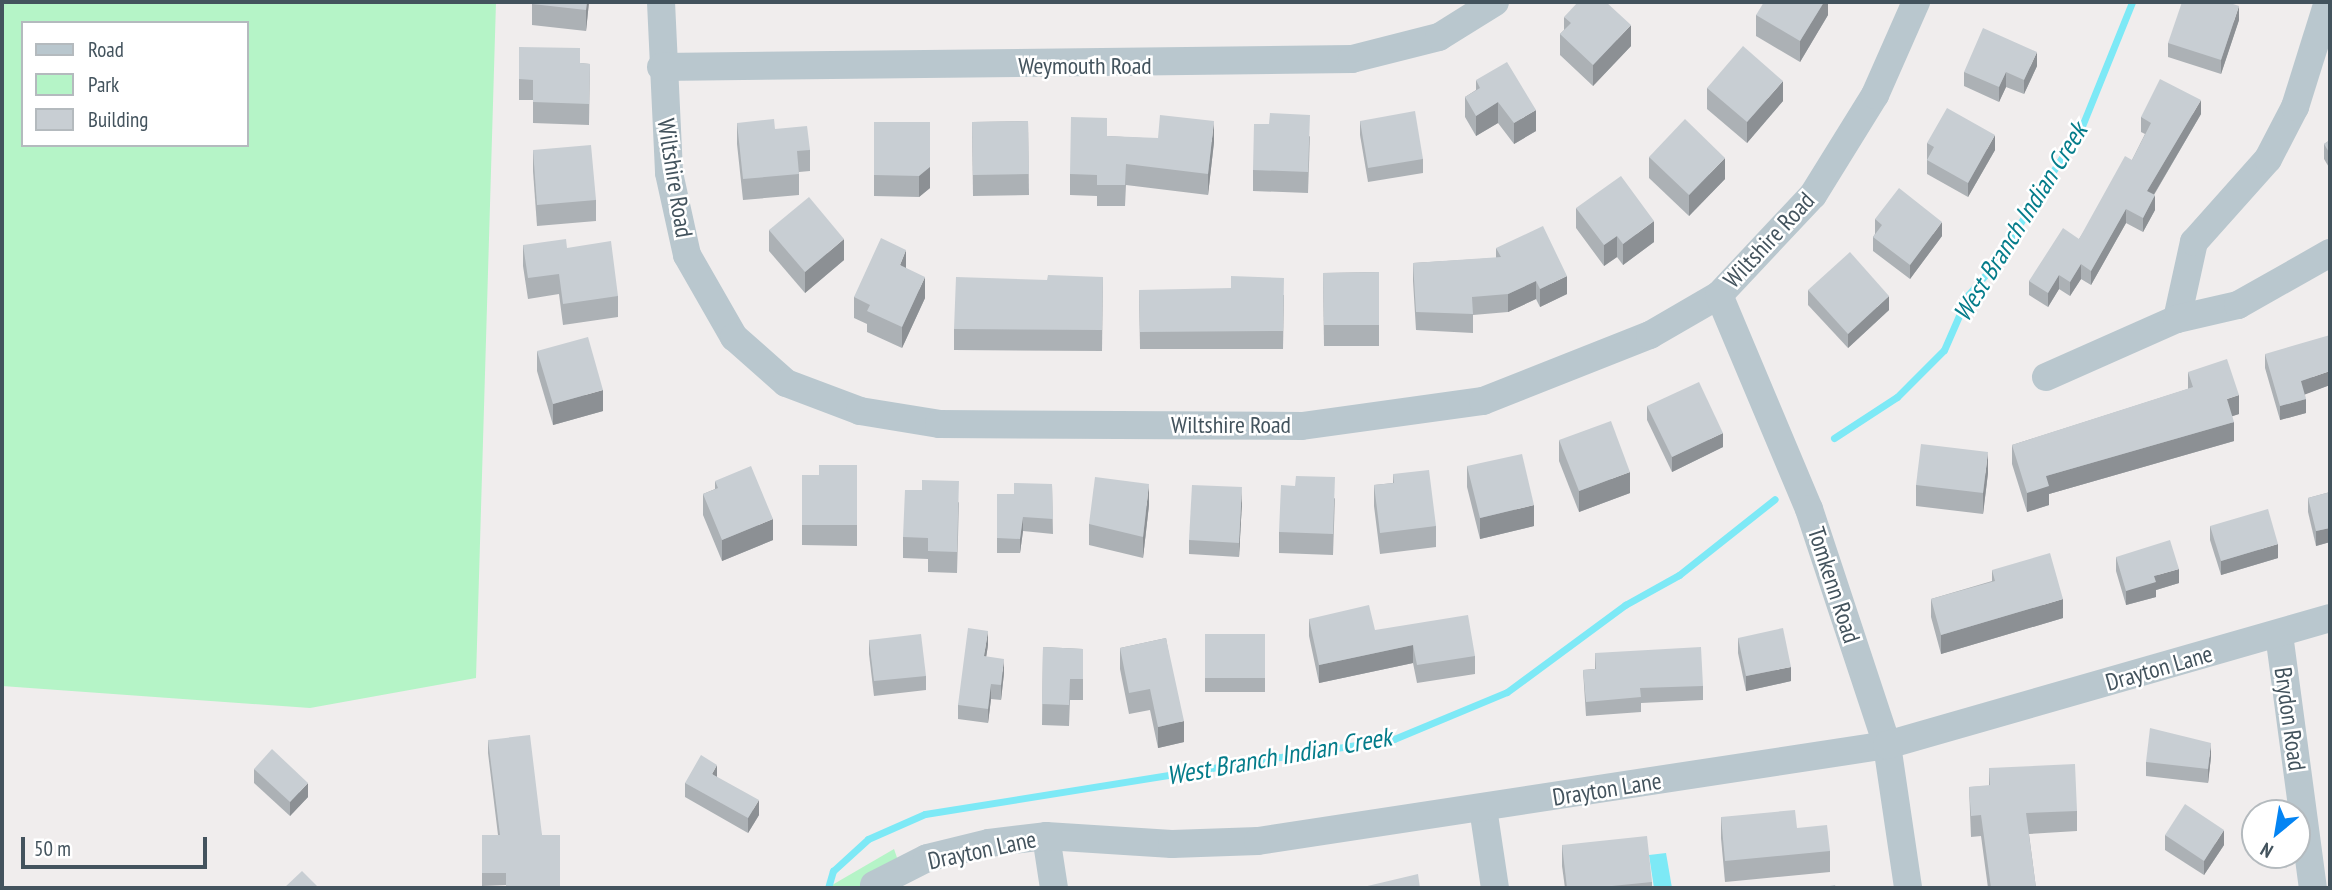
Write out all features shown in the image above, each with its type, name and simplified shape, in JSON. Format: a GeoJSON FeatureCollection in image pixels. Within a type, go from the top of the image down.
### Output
{"type":"FeatureCollection","features":[{"type":"Feature","properties":{"kind":"street","name":"Wiltshire Road"},"geometry":{"type":"LineString","coordinates":[[661,2],[661,66],[669,173],[687,255],[708,298],[734,337],[786,383],[860,411],[939,424],[1301,426],[1422,413],[1555,377],[1650,335],[1718,295],[1813,195],[1875,95],[1916,2]]}},
{"type":"Feature","properties":{"kind":"street","name":"Weymouth Road"},"geometry":{"type":"LineString","coordinates":[[661,66],[1352,59],[1438,37],[1495,2]]}},
{"type":"Feature","properties":{"kind":"street"},"geometry":{"type":"LineString","coordinates":[[2177,319],[2194,242],[2268,159],[2295,107],[2328,2]]}},
{"type":"Feature","properties":{"kind":"street"},"geometry":{"type":"LineString","coordinates":[[2046,377],[2177,319],[2238,305],[2330,253]]}},
{"type":"Feature","properties":{"kind":"street","name":"Tomkenn Road"},"geometry":{"type":"LineString","coordinates":[[1718,295],[1809,509],[1887,746],[1908,888]]}},
{"type":"Feature","properties":{"kind":"street","name":"Drayton Lane"},"geometry":{"type":"LineString","coordinates":[[874,885],[927,858],[1046,836],[1172,844],[1258,841],[1887,746],[2330,618]]}},
{"type":"Feature","properties":{"kind":"street","name":"Brydon Road"},"geometry":{"type":"LineString","coordinates":[[2279,634],[2313,888]]}},
{"type":"Feature","properties":{"kind":"street"},"geometry":{"type":"LineString","coordinates":[[1483,808],[1495,888]]}},
{"type":"Feature","properties":{"kind":"street"},"geometry":{"type":"LineString","coordinates":[[1046,836],[1054,888]]}},
{"type":"Feature","properties":{"kind":"green space"},"geometry":{"type":"Polygon","coordinates":[[[2,2],[496,2],[476,678],[310,708],[2,686],[2,2]]]}},
{"type":"Feature","properties":{"kind":"green space"},"geometry":{"type":"Polygon","coordinates":[[[894,849],[905,881],[895,888],[827,888],[894,849]]]}},
{"type":"Feature","properties":{"kind":"water"},"geometry":{"type":"Polygon","coordinates":[[[1666,853],[1672,888],[1654,888],[1649,855],[1666,853]]]}},
{"type":"Feature","properties":{"kind":"building"},"geometry":{"type":"Polygon","coordinates":[[[587,2],[586,10],[532,4],[587,2]]]}},
{"type":"Feature","properties":{"kind":"building"},"geometry":{"type":"Polygon","coordinates":[[[1578,2],[1606,2],[1631,25],[1593,65],[1560,34],[1571,23],[1564,17],[1578,2]]]}},
{"type":"Feature","properties":{"kind":"building"},"geometry":{"type":"Polygon","coordinates":[[[1764,2],[1824,2],[1800,41],[1756,15],[1764,2]]]}},
{"type":"Feature","properties":{"kind":"building"},"geometry":{"type":"Polygon","coordinates":[[[2182,2],[2227,2],[2239,6],[2221,60],[2168,43],[2182,2]]]}},
{"type":"Feature","properties":{"kind":"building"},"geometry":{"type":"Polygon","coordinates":[[[1983,28],[2037,52],[2024,80],[2006,72],[1999,87],[1964,72],[1983,28]]]}},
{"type":"Feature","properties":{"kind":"building"},"geometry":{"type":"Polygon","coordinates":[[[1743,46],[1783,81],[1747,122],[1707,88],[1743,46]]]}},
{"type":"Feature","properties":{"kind":"building"},"geometry":{"type":"Polygon","coordinates":[[[519,47],[580,48],[580,63],[590,64],[589,104],[533,102],[533,80],[519,79],[519,47]]]}},
{"type":"Feature","properties":{"kind":"building"},"geometry":{"type":"Polygon","coordinates":[[[1507,62],[1536,110],[1514,123],[1498,102],[1476,116],[1465,97],[1480,88],[1476,80],[1507,62]]]}},
{"type":"Feature","properties":{"kind":"building"},"geometry":{"type":"Polygon","coordinates":[[[2160,79],[2201,100],[2147,191],[2155,195],[2143,218],[2126,209],[2091,271],[2081,264],[2070,282],[2059,275],[2048,293],[2029,281],[2063,228],[2079,239],[2125,156],[2132,160],[2151,123],[2141,117],[2160,79]]]}},
{"type":"Feature","properties":{"kind":"building"},"geometry":{"type":"Polygon","coordinates":[[[1947,108],[1995,135],[1968,183],[1927,160],[1934,147],[1927,143],[1947,108]]]}},
{"type":"Feature","properties":{"kind":"building"},"geometry":{"type":"Polygon","coordinates":[[[1415,111],[1423,159],[1368,168],[1360,121],[1415,111]]]}},
{"type":"Feature","properties":{"kind":"building"},"geometry":{"type":"Polygon","coordinates":[[[1270,113],[1310,115],[1308,172],[1253,170],[1254,124],[1269,124],[1270,113]]]}},
{"type":"Feature","properties":{"kind":"building"},"geometry":{"type":"Polygon","coordinates":[[[1160,115],[1214,121],[1208,174],[1126,164],[1125,185],[1097,185],[1097,175],[1070,174],[1071,117],[1107,118],[1107,136],[1158,138],[1160,115]]]}},
{"type":"Feature","properties":{"kind":"building"},"geometry":{"type":"Polygon","coordinates":[[[774,119],[775,129],[807,126],[810,150],[797,151],[799,174],[743,179],[737,123],[774,119]]]}},
{"type":"Feature","properties":{"kind":"building"},"geometry":{"type":"Polygon","coordinates":[[[1685,119],[1725,158],[1689,195],[1649,157],[1685,119]]]}},
{"type":"Feature","properties":{"kind":"building"},"geometry":{"type":"Polygon","coordinates":[[[1028,121],[1029,174],[973,175],[972,122],[1028,121]]]}},
{"type":"Feature","properties":{"kind":"building"},"geometry":{"type":"Polygon","coordinates":[[[874,122],[930,122],[930,167],[919,176],[874,175],[874,122]]]}},
{"type":"Feature","properties":{"kind":"building"},"geometry":{"type":"Polygon","coordinates":[[[2330,140],[2330,154],[2324,144],[2330,140]]]}},
{"type":"Feature","properties":{"kind":"building"},"geometry":{"type":"Polygon","coordinates":[[[591,145],[596,200],[537,205],[533,150],[591,145]]]}},
{"type":"Feature","properties":{"kind":"building"},"geometry":{"type":"Polygon","coordinates":[[[1621,176],[1654,221],[1623,244],[1617,236],[1604,245],[1576,208],[1621,176]]]}},
{"type":"Feature","properties":{"kind":"building"},"geometry":{"type":"Polygon","coordinates":[[[1899,188],[1942,222],[1910,265],[1873,237],[1882,225],[1875,219],[1899,188]]]}},
{"type":"Feature","properties":{"kind":"building"},"geometry":{"type":"Polygon","coordinates":[[[809,197],[844,239],[805,272],[769,230],[809,197]]]}},
{"type":"Feature","properties":{"kind":"building"},"geometry":{"type":"Polygon","coordinates":[[[1543,226],[1567,276],[1540,289],[1536,281],[1508,294],[1472,297],[1473,314],[1416,312],[1413,263],[1501,257],[1496,248],[1543,226]]]}},
{"type":"Feature","properties":{"kind":"building"},"geometry":{"type":"Polygon","coordinates":[[[881,238],[906,250],[900,265],[925,277],[902,327],[867,311],[870,305],[854,297],[881,238]]]}},
{"type":"Feature","properties":{"kind":"building"},"geometry":{"type":"Polygon","coordinates":[[[566,239],[567,248],[611,241],[618,296],[563,304],[559,274],[528,278],[523,245],[566,239]]]}},
{"type":"Feature","properties":{"kind":"building"},"geometry":{"type":"Polygon","coordinates":[[[1850,252],[1889,296],[1848,334],[1808,290],[1850,252]]]}},
{"type":"Feature","properties":{"kind":"building"},"geometry":{"type":"Polygon","coordinates":[[[1379,272],[1379,325],[1324,325],[1323,273],[1379,272]]]}},
{"type":"Feature","properties":{"kind":"building"},"geometry":{"type":"Polygon","coordinates":[[[1048,275],[1103,277],[1102,330],[954,329],[956,277],[1047,280],[1048,275]]]}},
{"type":"Feature","properties":{"kind":"building"},"geometry":{"type":"Polygon","coordinates":[[[1231,276],[1284,278],[1283,331],[1140,332],[1139,290],[1231,288],[1231,276]]]}},
{"type":"Feature","properties":{"kind":"building"},"geometry":{"type":"Polygon","coordinates":[[[2330,335],[2330,371],[2301,381],[2306,399],[2280,406],[2265,354],[2330,335]]]}},
{"type":"Feature","properties":{"kind":"building"},"geometry":{"type":"Polygon","coordinates":[[[588,337],[603,390],[553,404],[537,351],[588,337]]]}},
{"type":"Feature","properties":{"kind":"building"},"geometry":{"type":"Polygon","coordinates":[[[2227,359],[2239,395],[2227,399],[2234,422],[2046,476],[2049,486],[2027,493],[2012,445],[2193,387],[2188,372],[2227,359]]]}},
{"type":"Feature","properties":{"kind":"building"},"geometry":{"type":"Polygon","coordinates":[[[1699,382],[1723,433],[1672,457],[1647,406],[1699,382]]]}},
{"type":"Feature","properties":{"kind":"building"},"geometry":{"type":"Polygon","coordinates":[[[1611,421],[1630,472],[1579,491],[1559,440],[1611,421]]]}},
{"type":"Feature","properties":{"kind":"building"},"geometry":{"type":"Polygon","coordinates":[[[1921,444],[1988,452],[1983,493],[1916,485],[1921,444]]]}},
{"type":"Feature","properties":{"kind":"building"},"geometry":{"type":"Polygon","coordinates":[[[1522,454],[1534,505],[1480,518],[1467,466],[1522,454]]]}},
{"type":"Feature","properties":{"kind":"building"},"geometry":{"type":"Polygon","coordinates":[[[819,465],[857,465],[857,525],[802,525],[802,475],[819,475],[819,465]]]}},
{"type":"Feature","properties":{"kind":"building"},"geometry":{"type":"Polygon","coordinates":[[[751,466],[773,519],[722,540],[703,494],[718,488],[715,481],[751,466]]]}},
{"type":"Feature","properties":{"kind":"building"},"geometry":{"type":"Polygon","coordinates":[[[1429,470],[1436,526],[1380,533],[1374,485],[1394,483],[1393,474],[1429,470]]]}},
{"type":"Feature","properties":{"kind":"building"},"geometry":{"type":"Polygon","coordinates":[[[1296,476],[1335,477],[1333,534],[1279,532],[1281,485],[1295,486],[1296,476]]]}},
{"type":"Feature","properties":{"kind":"building"},"geometry":{"type":"Polygon","coordinates":[[[1095,477],[1149,484],[1143,537],[1089,524],[1095,477]]]}},
{"type":"Feature","properties":{"kind":"building"},"geometry":{"type":"Polygon","coordinates":[[[922,480],[959,481],[957,552],[928,551],[928,538],[903,537],[905,490],[922,490],[922,480]]]}},
{"type":"Feature","properties":{"kind":"building"},"geometry":{"type":"Polygon","coordinates":[[[1014,483],[1052,484],[1053,519],[1023,517],[1020,539],[997,538],[997,494],[1014,494],[1014,483]]]}},
{"type":"Feature","properties":{"kind":"building"},"geometry":{"type":"Polygon","coordinates":[[[1192,485],[1242,487],[1239,543],[1189,540],[1192,485]]]}},
{"type":"Feature","properties":{"kind":"building"},"geometry":{"type":"Polygon","coordinates":[[[2330,492],[2330,528],[2316,531],[2308,498],[2330,492]]]}},
{"type":"Feature","properties":{"kind":"building"},"geometry":{"type":"Polygon","coordinates":[[[2268,509],[2278,544],[2221,561],[2210,526],[2268,509]]]}},
{"type":"Feature","properties":{"kind":"building"},"geometry":{"type":"Polygon","coordinates":[[[2170,540],[2179,569],[2154,576],[2156,582],[2126,591],[2116,557],[2170,540]]]}},
{"type":"Feature","properties":{"kind":"building"},"geometry":{"type":"Polygon","coordinates":[[[2050,553],[2063,599],[1941,635],[1931,599],[1995,581],[1992,570],[2050,553]]]}},
{"type":"Feature","properties":{"kind":"building"},"geometry":{"type":"Polygon","coordinates":[[[1369,605],[1375,630],[1468,615],[1475,656],[1417,665],[1413,645],[1319,665],[1309,619],[1369,605]]]}},
{"type":"Feature","properties":{"kind":"building"},"geometry":{"type":"Polygon","coordinates":[[[968,628],[988,631],[984,656],[1004,659],[1001,685],[991,684],[988,709],[958,705],[968,628]]]}},
{"type":"Feature","properties":{"kind":"building"},"geometry":{"type":"Polygon","coordinates":[[[1783,628],[1791,667],[1746,676],[1738,638],[1783,628]]]}},
{"type":"Feature","properties":{"kind":"building"},"geometry":{"type":"Polygon","coordinates":[[[921,634],[926,676],[874,681],[869,640],[921,634]]]}},
{"type":"Feature","properties":{"kind":"building"},"geometry":{"type":"Polygon","coordinates":[[[1205,634],[1265,634],[1265,678],[1205,678],[1205,634]]]}},
{"type":"Feature","properties":{"kind":"building"},"geometry":{"type":"Polygon","coordinates":[[[1166,638],[1184,721],[1158,727],[1150,689],[1129,693],[1120,648],[1166,638]]]}},
{"type":"Feature","properties":{"kind":"building"},"geometry":{"type":"Polygon","coordinates":[[[1043,647],[1083,649],[1083,679],[1070,679],[1069,705],[1042,704],[1043,647]]]}},
{"type":"Feature","properties":{"kind":"building"},"geometry":{"type":"Polygon","coordinates":[[[1701,647],[1703,686],[1640,688],[1641,697],[1586,702],[1583,670],[1596,669],[1595,653],[1701,647]]]}},
{"type":"Feature","properties":{"kind":"building"},"geometry":{"type":"Polygon","coordinates":[[[2150,728],[2211,743],[2208,769],[2146,762],[2150,728]]]}},
{"type":"Feature","properties":{"kind":"building"},"geometry":{"type":"Polygon","coordinates":[[[530,735],[542,835],[560,835],[560,888],[506,888],[506,873],[482,873],[482,835],[500,835],[488,740],[530,735]]]}},
{"type":"Feature","properties":{"kind":"building"},"geometry":{"type":"Polygon","coordinates":[[[272,749],[308,783],[290,802],[254,769],[272,749]]]}},
{"type":"Feature","properties":{"kind":"building"},"geometry":{"type":"Polygon","coordinates":[[[701,755],[717,765],[712,774],[759,800],[748,818],[685,783],[701,755]]]}},
{"type":"Feature","properties":{"kind":"building"},"geometry":{"type":"Polygon","coordinates":[[[2075,764],[2077,811],[2026,813],[2036,888],[1991,888],[1981,815],[1971,816],[1969,787],[1990,785],[1989,768],[2075,764]]]}},
{"type":"Feature","properties":{"kind":"building"},"geometry":{"type":"Polygon","coordinates":[[[2185,804],[2224,830],[2204,861],[2165,835],[2185,804]]]}},
{"type":"Feature","properties":{"kind":"building"},"geometry":{"type":"Polygon","coordinates":[[[1795,810],[1797,828],[1827,825],[1830,851],[1725,861],[1721,817],[1795,810]]]}},
{"type":"Feature","properties":{"kind":"building"},"geometry":{"type":"Polygon","coordinates":[[[1647,836],[1652,882],[1567,888],[1562,845],[1647,836]]]}},
{"type":"Feature","properties":{"kind":"building"},"geometry":{"type":"Polygon","coordinates":[[[302,871],[319,888],[284,888],[302,871]]]}},
{"type":"Feature","properties":{"kind":"building"},"geometry":{"type":"Polygon","coordinates":[[[1418,874],[1420,888],[1359,888],[1418,874]]]}},
{"type":"Feature","properties":{"kind":"waterway","name":"West Branch Indian Creek"},"geometry":{"type":"LineString","coordinates":[[1834,438],[1897,397],[1944,350],[1968,295],[1993,266],[2082,126],[2132,2]]}},
{"type":"Feature","properties":{"kind":"waterway","name":"West Branch Indian Creek"},"geometry":{"type":"LineString","coordinates":[[828,888],[833,871],[868,839],[925,814],[1394,739],[1507,692],[1625,605],[1679,575],[1775,499]]}}]}
